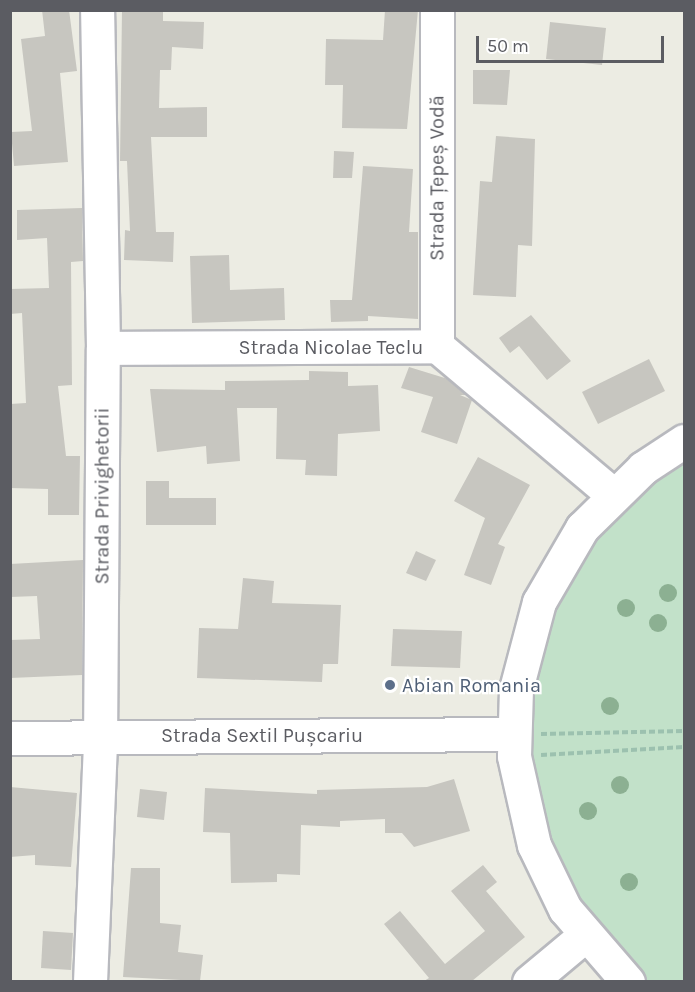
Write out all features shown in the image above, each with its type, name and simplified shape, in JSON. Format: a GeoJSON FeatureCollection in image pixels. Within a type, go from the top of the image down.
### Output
{"type":"FeatureCollection","features":[{"type":"Feature","properties":{"kind":"street","name":"Strada Privighetorii"},"geometry":{"type":"LineString","coordinates":[[90,981],[100,736],[103,348],[97,10]]}},
{"type":"Feature","properties":{"kind":"street","name":"Strada Țepeș Vodă"},"geometry":{"type":"LineString","coordinates":[[437,10],[437,346]]}},
{"type":"Feature","properties":{"kind":"street","name":"Strada Nicolae Teclu"},"geometry":{"type":"LineString","coordinates":[[103,348],[437,346],[612,494]]}},
{"type":"Feature","properties":{"kind":"street"},"geometry":{"type":"LineString","coordinates":[[628,981],[584,936],[534,845],[519,789],[513,734],[522,657],[539,602],[582,528],[612,494],[684,441]]}},
{"type":"Feature","properties":{"kind":"street","name":"Strada Sextil Pușcariu"},"geometry":{"type":"LineString","coordinates":[[10,738],[513,734]]}},
{"type":"Feature","properties":{"kind":"street"},"geometry":{"type":"LineString","coordinates":[[529,981],[584,936]]}},
{"type":"Feature","properties":{"kind":"path"},"geometry":{"type":"LineString","coordinates":[[513,734],[684,731]]}},
{"type":"Feature","properties":{"kind":"green space"},"geometry":{"type":"Polygon","coordinates":[[[684,441],[684,981],[628,982],[584,936],[514,756],[558,565],[684,441]]]}},
{"type":"Feature","properties":{"kind":"building"},"geometry":{"type":"Polygon","coordinates":[[[42,10],[69,10],[77,71],[60,73],[68,162],[14,166],[11,132],[32,131],[21,39],[45,36],[42,10]]]}},
{"type":"Feature","properties":{"kind":"building"},"geometry":{"type":"Polygon","coordinates":[[[122,10],[163,10],[163,21],[204,22],[203,49],[172,47],[171,70],[160,70],[159,108],[207,107],[207,137],[151,137],[156,232],[174,232],[173,262],[124,260],[125,230],[130,231],[127,161],[120,161],[122,10]]]}},
{"type":"Feature","properties":{"kind":"building"},"geometry":{"type":"Polygon","coordinates":[[[385,10],[418,10],[407,129],[342,128],[343,85],[325,85],[326,39],[383,40],[385,10]]]}},
{"type":"Feature","properties":{"kind":"building"},"geometry":{"type":"Polygon","coordinates":[[[550,22],[606,28],[602,65],[546,59],[550,22]]]}},
{"type":"Feature","properties":{"kind":"building"},"geometry":{"type":"Polygon","coordinates":[[[473,70],[510,70],[507,105],[473,104],[473,70]]]}},
{"type":"Feature","properties":{"kind":"building"},"geometry":{"type":"Polygon","coordinates":[[[496,136],[535,139],[532,246],[518,245],[516,297],[473,295],[480,181],[492,182],[496,136]]]}},
{"type":"Feature","properties":{"kind":"building"},"geometry":{"type":"Polygon","coordinates":[[[334,151],[354,152],[352,178],[333,178],[334,151]]]}},
{"type":"Feature","properties":{"kind":"building"},"geometry":{"type":"Polygon","coordinates":[[[363,166],[413,169],[409,232],[418,232],[418,319],[368,316],[368,321],[331,322],[330,300],[352,300],[363,166]]]}},
{"type":"Feature","properties":{"kind":"building"},"geometry":{"type":"Polygon","coordinates":[[[82,208],[83,261],[71,262],[72,385],[58,386],[66,456],[80,456],[79,515],[48,515],[48,489],[10,488],[10,404],[26,403],[22,313],[10,314],[10,289],[49,288],[47,238],[17,240],[17,210],[82,208]]]}},
{"type":"Feature","properties":{"kind":"building"},"geometry":{"type":"Polygon","coordinates":[[[229,255],[230,290],[284,288],[285,320],[192,323],[190,256],[229,255]]]}},
{"type":"Feature","properties":{"kind":"building"},"geometry":{"type":"Polygon","coordinates":[[[531,315],[571,361],[547,380],[519,346],[510,353],[499,338],[531,315]]]}},
{"type":"Feature","properties":{"kind":"building"},"geometry":{"type":"Polygon","coordinates":[[[649,359],[665,391],[598,424],[582,392],[649,359]]]}},
{"type":"Feature","properties":{"kind":"building"},"geometry":{"type":"Polygon","coordinates":[[[409,367],[448,379],[466,395],[460,395],[472,400],[457,444],[421,432],[433,397],[401,388],[409,367]]]}},
{"type":"Feature","properties":{"kind":"building"},"geometry":{"type":"Polygon","coordinates":[[[309,371],[348,372],[348,386],[378,385],[380,431],[338,434],[337,476],[305,475],[306,460],[276,459],[277,408],[237,408],[240,461],[207,464],[206,446],[157,452],[150,389],[225,390],[225,381],[309,380],[309,371]]]}},
{"type":"Feature","properties":{"kind":"building"},"geometry":{"type":"Polygon","coordinates":[[[478,457],[530,485],[498,544],[505,547],[491,585],[464,575],[485,518],[454,501],[478,457]]]}},
{"type":"Feature","properties":{"kind":"building"},"geometry":{"type":"Polygon","coordinates":[[[146,481],[169,481],[169,498],[216,498],[216,525],[146,525],[146,481]]]}},
{"type":"Feature","properties":{"kind":"building"},"geometry":{"type":"Polygon","coordinates":[[[416,551],[436,560],[426,581],[406,573],[416,551]]]}},
{"type":"Feature","properties":{"kind":"building"},"geometry":{"type":"Polygon","coordinates":[[[83,560],[82,675],[10,678],[10,640],[40,639],[37,596],[10,597],[10,564],[83,560]]]}},
{"type":"Feature","properties":{"kind":"building"},"geometry":{"type":"Polygon","coordinates":[[[243,578],[274,581],[272,603],[341,605],[338,664],[323,664],[322,682],[197,678],[199,628],[238,629],[243,578]]]}},
{"type":"Feature","properties":{"kind":"building"},"geometry":{"type":"Polygon","coordinates":[[[393,629],[462,631],[460,668],[391,666],[393,629]]]}},
{"type":"Feature","properties":{"kind":"building"},"geometry":{"type":"Polygon","coordinates":[[[454,779],[470,831],[414,847],[402,833],[385,833],[385,819],[340,821],[340,827],[301,825],[300,875],[277,874],[277,882],[231,883],[230,833],[203,832],[205,788],[317,794],[317,790],[427,787],[454,779]]]}},
{"type":"Feature","properties":{"kind":"building"},"geometry":{"type":"Polygon","coordinates":[[[10,787],[77,793],[71,867],[35,865],[35,855],[10,857],[10,787]]]}},
{"type":"Feature","properties":{"kind":"building"},"geometry":{"type":"Polygon","coordinates":[[[140,789],[167,792],[164,820],[137,817],[140,789]]]}},
{"type":"Feature","properties":{"kind":"building"},"geometry":{"type":"Polygon","coordinates":[[[483,865],[497,882],[486,891],[525,937],[472,981],[424,981],[429,978],[384,924],[400,911],[445,964],[485,931],[451,891],[483,865]]]}},
{"type":"Feature","properties":{"kind":"building"},"geometry":{"type":"Polygon","coordinates":[[[131,868],[160,868],[160,923],[181,925],[178,952],[203,955],[200,981],[123,977],[131,868]]]}},
{"type":"Feature","properties":{"kind":"building"},"geometry":{"type":"Polygon","coordinates":[[[43,931],[73,933],[71,970],[41,968],[43,931]]]}},
{"type":"Feature","properties":{"kind":"place","name":"Abian Romania"},"geometry":{"type":"Point","coordinates":[390,685]}}]}
